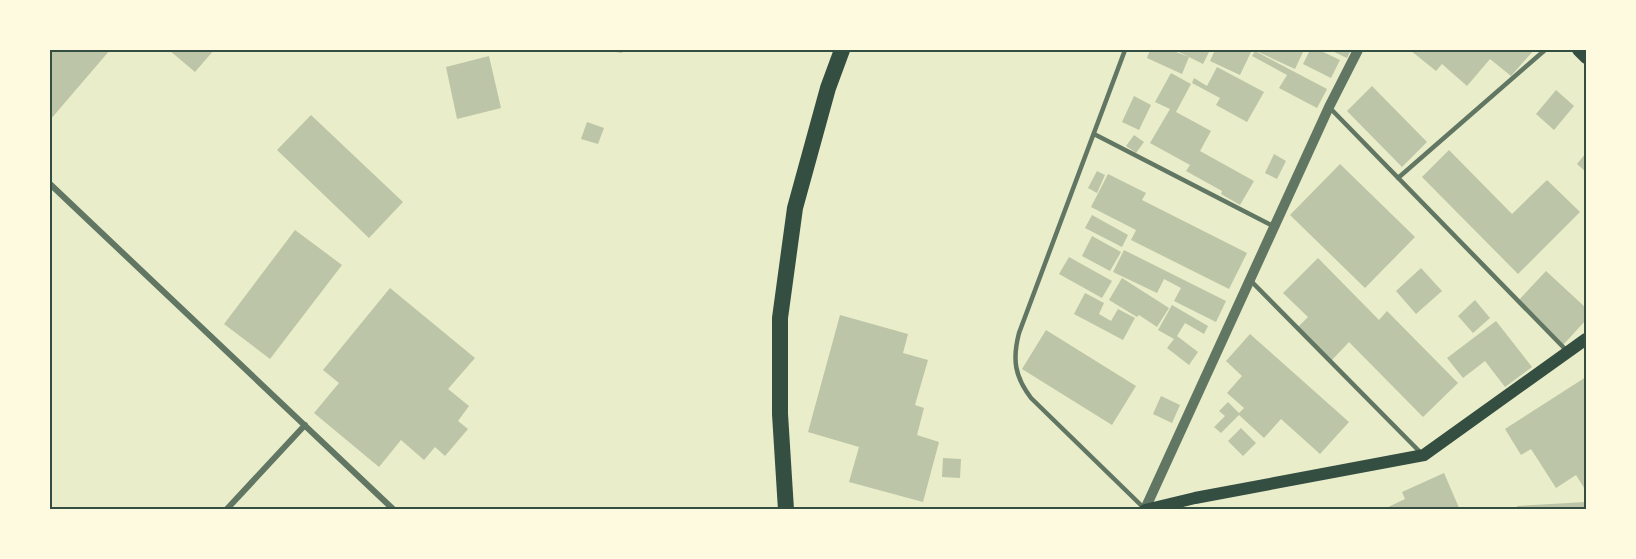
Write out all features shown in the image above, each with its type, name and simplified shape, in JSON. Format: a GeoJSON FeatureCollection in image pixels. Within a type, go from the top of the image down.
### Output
{"type":"FeatureCollection","features":[{"type":"Feature","properties":{"kind":"highway"},"geometry":{"type":"LineString","coordinates":[[786,510],[780,414],[780,318],[795,208],[828,88],[842,50]]}},
{"type":"Feature","properties":{"kind":"main road"},"geometry":{"type":"LineString","coordinates":[[1578,50],[1587,58]]}},
{"type":"Feature","properties":{"kind":"main road"},"geometry":{"type":"LineString","coordinates":[[1145,510],[1195,498],[1424,455],[1587,339]]}},
{"type":"Feature","properties":{"kind":"street"},"geometry":{"type":"LineString","coordinates":[[1145,510],[1329,107],[1358,50]]}},
{"type":"Feature","properties":{"kind":"street"},"geometry":{"type":"LineString","coordinates":[[50,184],[394,510]]}},
{"type":"Feature","properties":{"kind":"street"},"geometry":{"type":"LineString","coordinates":[[226,510],[305,425]]}},
{"type":"Feature","properties":{"kind":"lane"},"geometry":{"type":"LineString","coordinates":[[1125,50],[1019,333],[1015,347],[1015,361],[1020,381],[1031,399],[1145,510]]}},
{"type":"Feature","properties":{"kind":"lane"},"geometry":{"type":"LineString","coordinates":[[1398,178],[1545,50]]}},
{"type":"Feature","properties":{"kind":"lane"},"geometry":{"type":"LineString","coordinates":[[1329,107],[1568,352]]}},
{"type":"Feature","properties":{"kind":"lane"},"geometry":{"type":"LineString","coordinates":[[1094,134],[1274,226]]}},
{"type":"Feature","properties":{"kind":"lane"},"geometry":{"type":"LineString","coordinates":[[1250,280],[1424,455]]}},
{"type":"Feature","properties":{"kind":"building"},"geometry":{"type":"Polygon","coordinates":[[[50,50],[110,50],[50,120],[50,50]]]}},
{"type":"Feature","properties":{"kind":"building"},"geometry":{"type":"Polygon","coordinates":[[[169,50],[214,50],[195,72],[169,50]]]}},
{"type":"Feature","properties":{"kind":"building"},"geometry":{"type":"Polygon","coordinates":[[[608,50],[623,50],[622,53],[608,50]]]}},
{"type":"Feature","properties":{"kind":"building"},"geometry":{"type":"Polygon","coordinates":[[[1150,50],[1171,50],[1189,57],[1182,74],[1147,58],[1150,50]]]}},
{"type":"Feature","properties":{"kind":"building"},"geometry":{"type":"Polygon","coordinates":[[[1175,50],[1210,50],[1203,64],[1175,50]]]}},
{"type":"Feature","properties":{"kind":"building"},"geometry":{"type":"Polygon","coordinates":[[[1215,50],[1252,50],[1240,75],[1210,61],[1215,50]]]}},
{"type":"Feature","properties":{"kind":"building"},"geometry":{"type":"Polygon","coordinates":[[[1254,50],[1304,50],[1295,69],[1254,50]]]}},
{"type":"Feature","properties":{"kind":"building"},"geometry":{"type":"Polygon","coordinates":[[[1310,50],[1319,50],[1340,60],[1331,78],[1303,64],[1310,50]]]}},
{"type":"Feature","properties":{"kind":"building"},"geometry":{"type":"Polygon","coordinates":[[[1330,50],[1351,50],[1347,58],[1330,50]]]}},
{"type":"Feature","properties":{"kind":"building"},"geometry":{"type":"Polygon","coordinates":[[[1410,50],[1534,50],[1511,76],[1490,59],[1467,86],[1442,64],[1436,71],[1410,50]]]}},
{"type":"Feature","properties":{"kind":"building"},"geometry":{"type":"Polygon","coordinates":[[[1255,51],[1327,89],[1317,108],[1279,88],[1287,75],[1252,56],[1255,51]]]}},
{"type":"Feature","properties":{"kind":"building"},"geometry":{"type":"Polygon","coordinates":[[[489,56],[501,108],[457,119],[446,67],[489,56]]]}},
{"type":"Feature","properties":{"kind":"building"},"geometry":{"type":"Polygon","coordinates":[[[1217,67],[1264,92],[1247,122],[1216,105],[1220,98],[1192,83],[1194,78],[1207,86],[1217,67]]]}},
{"type":"Feature","properties":{"kind":"building"},"geometry":{"type":"Polygon","coordinates":[[[1171,73],[1191,84],[1176,112],[1211,131],[1200,151],[1254,181],[1240,205],[1221,194],[1222,191],[1186,171],[1190,165],[1150,143],[1170,109],[1155,102],[1171,73]]]}},
{"type":"Feature","properties":{"kind":"building"},"geometry":{"type":"Polygon","coordinates":[[[1372,86],[1427,142],[1402,167],[1347,111],[1372,86]]]}},
{"type":"Feature","properties":{"kind":"building"},"geometry":{"type":"Polygon","coordinates":[[[1556,90],[1574,106],[1554,130],[1536,114],[1556,90]]]}},
{"type":"Feature","properties":{"kind":"building"},"geometry":{"type":"Polygon","coordinates":[[[1134,96],[1151,105],[1139,130],[1122,122],[1134,96]]]}},
{"type":"Feature","properties":{"kind":"building"},"geometry":{"type":"Polygon","coordinates":[[[311,115],[403,202],[369,238],[277,150],[311,115]]]}},
{"type":"Feature","properties":{"kind":"building"},"geometry":{"type":"Polygon","coordinates":[[[587,122],[604,128],[598,144],[581,139],[587,122]]]}},
{"type":"Feature","properties":{"kind":"building"},"geometry":{"type":"Polygon","coordinates":[[[1134,135],[1144,142],[1136,153],[1126,146],[1134,135]]]}},
{"type":"Feature","properties":{"kind":"building"},"geometry":{"type":"Polygon","coordinates":[[[1449,150],[1512,214],[1547,180],[1580,212],[1518,274],[1422,177],[1449,150]]]}},
{"type":"Feature","properties":{"kind":"building"},"geometry":{"type":"Polygon","coordinates":[[[1586,153],[1586,172],[1577,164],[1586,153]]]}},
{"type":"Feature","properties":{"kind":"building"},"geometry":{"type":"Polygon","coordinates":[[[1274,154],[1286,161],[1277,179],[1265,173],[1274,154]]]}},
{"type":"Feature","properties":{"kind":"building"},"geometry":{"type":"Polygon","coordinates":[[[1340,164],[1415,237],[1365,288],[1290,215],[1340,164]]]}},
{"type":"Feature","properties":{"kind":"building"},"geometry":{"type":"Polygon","coordinates":[[[1097,171],[1105,175],[1097,193],[1088,188],[1097,171]]]}},
{"type":"Feature","properties":{"kind":"building"},"geometry":{"type":"Polygon","coordinates":[[[1108,174],[1146,193],[1142,200],[1247,253],[1229,289],[1131,240],[1136,230],[1091,207],[1108,174]]]}},
{"type":"Feature","properties":{"kind":"building"},"geometry":{"type":"Polygon","coordinates":[[[1092,215],[1128,235],[1122,247],[1085,228],[1092,215]]]}},
{"type":"Feature","properties":{"kind":"building"},"geometry":{"type":"Polygon","coordinates":[[[295,230],[342,265],[270,359],[224,324],[295,230]]]}},
{"type":"Feature","properties":{"kind":"building"},"geometry":{"type":"Polygon","coordinates":[[[1092,236],[1121,252],[1110,271],[1082,256],[1092,236]]]}},
{"type":"Feature","properties":{"kind":"building"},"geometry":{"type":"Polygon","coordinates":[[[1124,250],[1226,301],[1216,322],[1174,301],[1181,288],[1164,279],[1157,293],[1113,272],[1124,250]]]}},
{"type":"Feature","properties":{"kind":"building"},"geometry":{"type":"Polygon","coordinates":[[[1069,257],[1112,281],[1102,298],[1059,274],[1069,257]]]}},
{"type":"Feature","properties":{"kind":"building"},"geometry":{"type":"Polygon","coordinates":[[[1318,258],[1379,320],[1387,311],[1458,383],[1423,417],[1349,342],[1331,361],[1298,327],[1308,317],[1283,293],[1318,258]]]}},
{"type":"Feature","properties":{"kind":"building"},"geometry":{"type":"Polygon","coordinates":[[[1421,268],[1442,291],[1416,314],[1396,291],[1421,268]]]}},
{"type":"Feature","properties":{"kind":"building"},"geometry":{"type":"Polygon","coordinates":[[[1546,271],[1586,308],[1586,320],[1563,345],[1517,302],[1546,271]]]}},
{"type":"Feature","properties":{"kind":"building"},"geometry":{"type":"Polygon","coordinates":[[[1122,278],[1169,308],[1157,327],[1109,300],[1122,278]]]}},
{"type":"Feature","properties":{"kind":"building"},"geometry":{"type":"Polygon","coordinates":[[[390,288],[475,358],[448,389],[469,406],[458,421],[468,429],[445,456],[435,447],[424,460],[401,440],[379,467],[314,413],[339,383],[323,370],[390,288]]]}},
{"type":"Feature","properties":{"kind":"building"},"geometry":{"type":"Polygon","coordinates":[[[1085,293],[1104,303],[1099,314],[1111,321],[1118,309],[1135,318],[1123,340],[1074,314],[1085,293]]]}},
{"type":"Feature","properties":{"kind":"building"},"geometry":{"type":"Polygon","coordinates":[[[1475,300],[1490,318],[1473,333],[1458,316],[1475,300]]]}},
{"type":"Feature","properties":{"kind":"building"},"geometry":{"type":"Polygon","coordinates":[[[1172,305],[1208,326],[1204,334],[1185,323],[1177,336],[1198,352],[1189,365],[1167,348],[1174,339],[1158,330],[1172,305]]]}},
{"type":"Feature","properties":{"kind":"building"},"geometry":{"type":"Polygon","coordinates":[[[840,315],[908,334],[903,353],[928,360],[915,405],[924,408],[917,435],[939,442],[923,502],[849,482],[859,447],[808,432],[840,315]]]}},
{"type":"Feature","properties":{"kind":"building"},"geometry":{"type":"Polygon","coordinates":[[[1496,321],[1532,367],[1505,387],[1485,361],[1463,378],[1447,358],[1496,321]]]}},
{"type":"Feature","properties":{"kind":"building"},"geometry":{"type":"Polygon","coordinates":[[[1046,330],[1136,386],[1112,425],[1022,369],[1046,330]]]}},
{"type":"Feature","properties":{"kind":"building"},"geometry":{"type":"Polygon","coordinates":[[[1250,334],[1349,422],[1320,454],[1281,419],[1264,438],[1239,415],[1221,433],[1214,427],[1225,416],[1219,411],[1228,402],[1239,413],[1244,408],[1227,393],[1242,376],[1226,361],[1250,334]]]}},
{"type":"Feature","properties":{"kind":"building"},"geometry":{"type":"Polygon","coordinates":[[[1586,377],[1586,491],[1576,475],[1556,488],[1531,449],[1521,455],[1505,429],[1586,377]]]}},
{"type":"Feature","properties":{"kind":"building"},"geometry":{"type":"Polygon","coordinates":[[[1161,396],[1180,405],[1172,423],[1153,414],[1161,396]]]}},
{"type":"Feature","properties":{"kind":"building"},"geometry":{"type":"Polygon","coordinates":[[[1241,428],[1256,443],[1243,456],[1228,441],[1241,428]]]}},
{"type":"Feature","properties":{"kind":"building"},"geometry":{"type":"Polygon","coordinates":[[[943,458],[961,459],[960,478],[942,477],[943,458]]]}},
{"type":"Feature","properties":{"kind":"building"},"geometry":{"type":"Polygon","coordinates":[[[1444,473],[1460,510],[1382,510],[1405,499],[1402,492],[1444,473]]]}},
{"type":"Feature","properties":{"kind":"building"},"geometry":{"type":"Polygon","coordinates":[[[1586,502],[1586,510],[1518,510],[1517,506],[1586,502]]]}}]}
